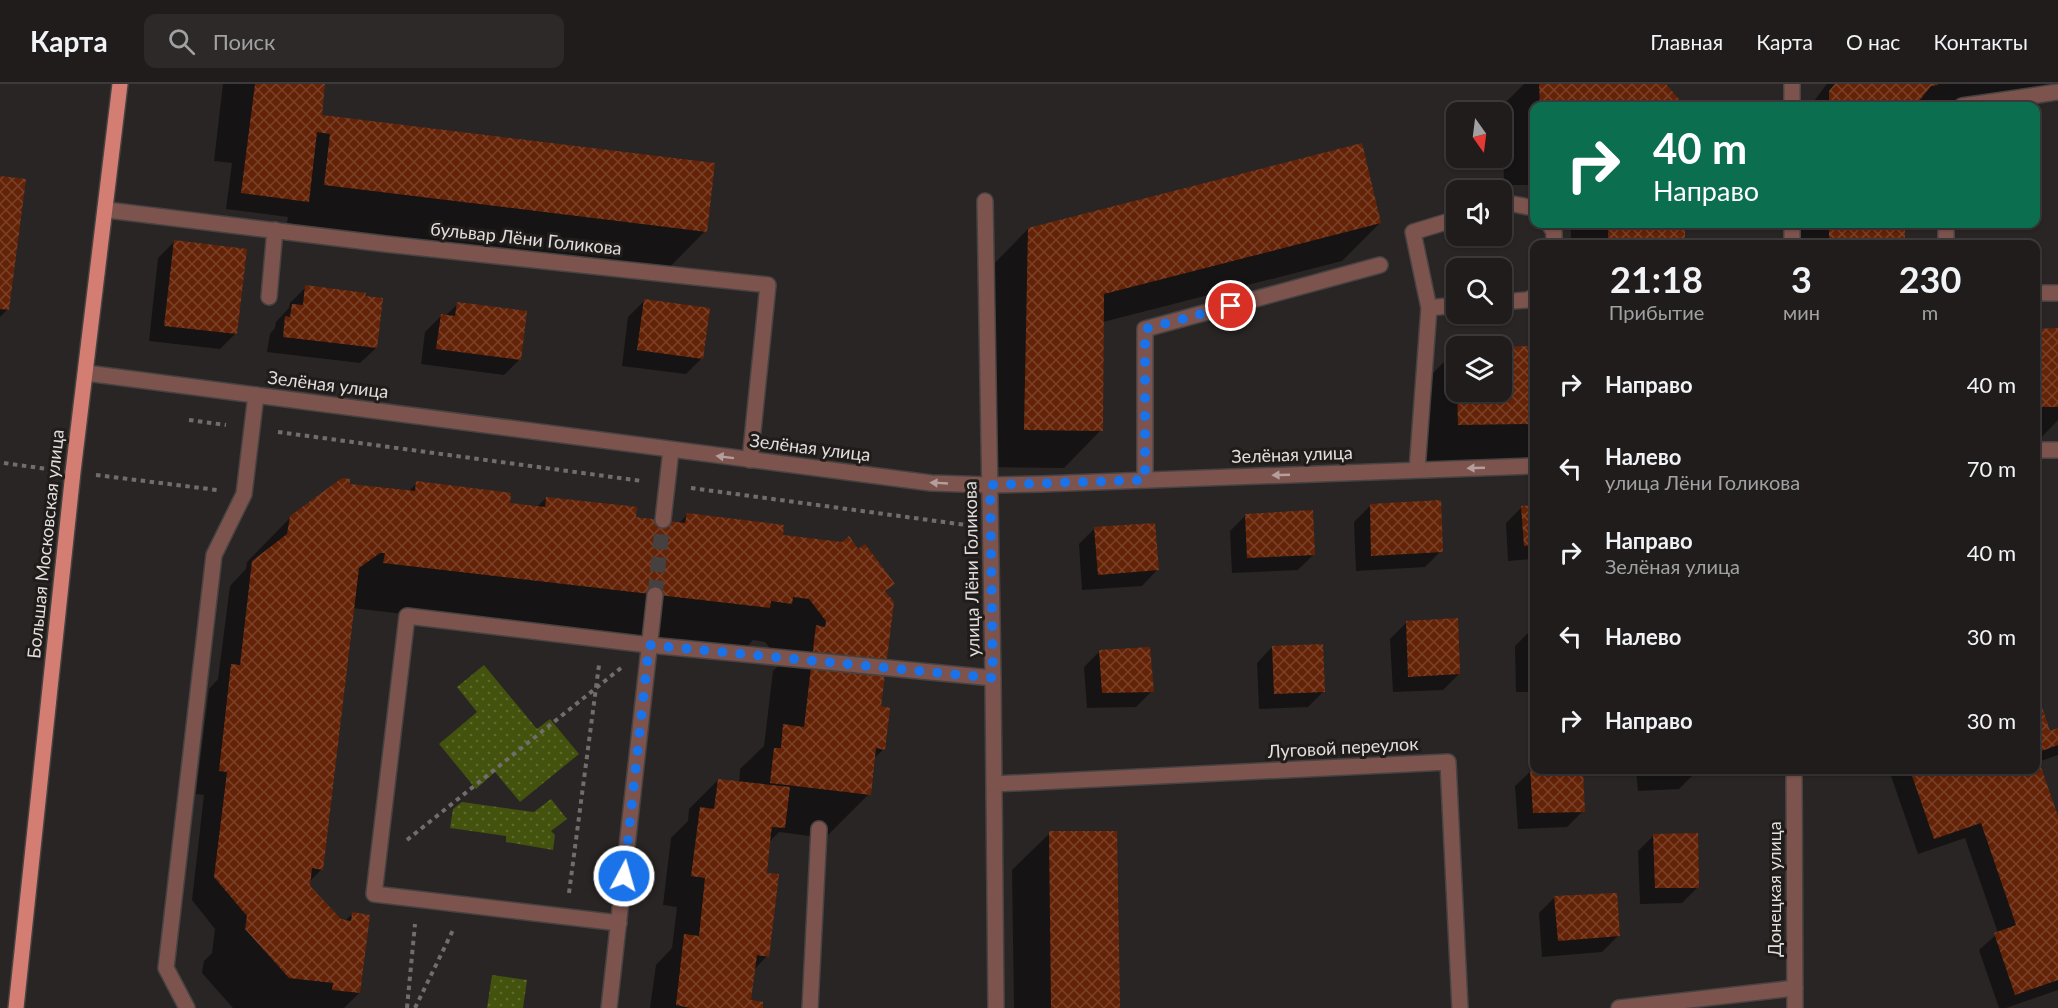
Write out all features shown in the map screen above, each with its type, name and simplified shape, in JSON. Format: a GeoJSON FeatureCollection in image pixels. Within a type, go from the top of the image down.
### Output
{"type":"FeatureCollection","features":[{"type":"Feature","properties":{"kind":"main road","name":"Большая Московская улица"},"geometry":{"type":"LineString","coordinates":[[16,1008],[73,472],[120,84]]}},
{"type":"Feature","properties":{"kind":"street"},"geometry":{"type":"LineString","coordinates":[[1792,84],[1792,102]]}},
{"type":"Feature","properties":{"kind":"street"},"geometry":{"type":"LineString","coordinates":[[1989,102],[2058,92]]}},
{"type":"Feature","properties":{"kind":"street","name":"улица Лёни Голикова"},"geometry":{"type":"LineString","coordinates":[[985,201],[996,1008]]}},
{"type":"Feature","properties":{"kind":"street"},"geometry":{"type":"LineString","coordinates":[[1512,204],[1530,207]]}},
{"type":"Feature","properties":{"kind":"street","name":"бульвар Лёни Голикова"},"geometry":{"type":"LineString","coordinates":[[106,210],[275,231],[768,285],[750,460]]}},
{"type":"Feature","properties":{"kind":"street"},"geometry":{"type":"LineString","coordinates":[[1417,470],[1429,308],[1413,231],[1446,222]]}},
{"type":"Feature","properties":{"kind":"street"},"geometry":{"type":"LineString","coordinates":[[269,297],[275,231]]}},
{"type":"Feature","properties":{"kind":"street"},"geometry":{"type":"LineString","coordinates":[[1145,480],[1145,329],[1380,265]]}},
{"type":"Feature","properties":{"kind":"street"},"geometry":{"type":"LineString","coordinates":[[2040,293],[2058,293]]}},
{"type":"Feature","properties":{"kind":"street"},"geometry":{"type":"LineString","coordinates":[[1512,301],[1530,299]]}},
{"type":"Feature","properties":{"kind":"street"},"geometry":{"type":"LineString","coordinates":[[1429,308],[1446,306]]}},
{"type":"Feature","properties":{"kind":"street","name":"Зелёная улица"},"geometry":{"type":"LineString","coordinates":[[86,373],[931,483],[990,485],[1530,466]]}},
{"type":"Feature","properties":{"kind":"street"},"geometry":{"type":"LineString","coordinates":[[187,1008],[166,968],[214,555],[244,494],[256,395]]}},
{"type":"Feature","properties":{"kind":"street"},"geometry":{"type":"LineString","coordinates":[[663,520],[671,450]]}},
{"type":"Feature","properties":{"kind":"street"},"geometry":{"type":"LineString","coordinates":[[2040,450],[2058,450]]}},
{"type":"Feature","properties":{"kind":"street"},"geometry":{"type":"LineString","coordinates":[[609,1008],[655,595]]}},
{"type":"Feature","properties":{"kind":"street"},"geometry":{"type":"LineString","coordinates":[[619,923],[374,894],[407,616],[649,645],[993,678]]}},
{"type":"Feature","properties":{"kind":"street","name":"Луговой переулок"},"geometry":{"type":"LineString","coordinates":[[994,784],[1448,762],[1460,1008]]}},
{"type":"Feature","properties":{"kind":"street","name":"Донецкая улица"},"geometry":{"type":"LineString","coordinates":[[1794,774],[1795,1008]]}},
{"type":"Feature","properties":{"kind":"street"},"geometry":{"type":"LineString","coordinates":[[810,1008],[819,829]]}},
{"type":"Feature","properties":{"kind":"street"},"geometry":{"type":"LineString","coordinates":[[1619,1008],[1795,988]]}},
{"type":"Feature","properties":{"kind":"path"},"geometry":{"type":"LineString","coordinates":[[189,420],[651,483]]}},
{"type":"Feature","properties":{"kind":"path"},"geometry":{"type":"LineString","coordinates":[[4,463],[244,494]]}},
{"type":"Feature","properties":{"kind":"path"},"geometry":{"type":"LineString","coordinates":[[686,487],[991,528]]}},
{"type":"Feature","properties":{"kind":"path"},"geometry":{"type":"LineString","coordinates":[[566,917],[602,639]]}},
{"type":"Feature","properties":{"kind":"path"},"geometry":{"type":"LineString","coordinates":[[377,864],[649,645]]}},
{"type":"Feature","properties":{"kind":"path"},"geometry":{"type":"LineString","coordinates":[[407,1008],[417,899]]}},
{"type":"Feature","properties":{"kind":"path"},"geometry":{"type":"LineString","coordinates":[[415,1008],[465,905]]}},
{"type":"Feature","properties":{"kind":"green space"},"geometry":{"type":"Polygon","coordinates":[[[484,665],[537,729],[550,719],[579,754],[520,802],[495,772],[476,789],[439,744],[477,712],[457,687],[484,665]]]}},
{"type":"Feature","properties":{"kind":"green space"},"geometry":{"type":"Polygon","coordinates":[[[551,799],[567,819],[551,831],[555,835],[553,850],[506,842],[506,836],[450,828],[453,809],[462,802],[534,812],[551,799]]]}},
{"type":"Feature","properties":{"kind":"green space"},"geometry":{"type":"Polygon","coordinates":[[[492,975],[527,980],[523,1008],[487,1008],[492,975]]]}},
{"type":"Feature","properties":{"kind":"building"},"geometry":{"type":"Polygon","coordinates":[[[255,84],[325,84],[322,115],[715,163],[707,232],[324,185],[330,134],[317,132],[309,202],[241,193],[255,84]]]}},
{"type":"Feature","properties":{"kind":"building"},"geometry":{"type":"Polygon","coordinates":[[[1539,84],[1666,84],[1681,102],[1540,102],[1539,84]]]}},
{"type":"Feature","properties":{"kind":"building"},"geometry":{"type":"Polygon","coordinates":[[[1835,84],[1938,84],[1931,86],[1918,102],[1829,102],[1829,91],[1835,84]]]}},
{"type":"Feature","properties":{"kind":"building"},"geometry":{"type":"Polygon","coordinates":[[[1362,143],[1381,223],[1104,294],[1103,431],[1024,430],[1028,228],[1362,143]]]}},
{"type":"Feature","properties":{"kind":"building"},"geometry":{"type":"Polygon","coordinates":[[[0,176],[26,179],[9,310],[0,309],[0,176]]]}},
{"type":"Feature","properties":{"kind":"building"},"geometry":{"type":"Polygon","coordinates":[[[1608,228],[1685,228],[1685,240],[1608,240],[1608,228]]]}},
{"type":"Feature","properties":{"kind":"building"},"geometry":{"type":"Polygon","coordinates":[[[1829,228],[1905,228],[1905,240],[1829,240],[1829,228]]]}},
{"type":"Feature","properties":{"kind":"building"},"geometry":{"type":"Polygon","coordinates":[[[174,240],[247,249],[237,334],[164,326],[174,240]]]}},
{"type":"Feature","properties":{"kind":"building"},"geometry":{"type":"Polygon","coordinates":[[[305,285],[366,293],[365,296],[383,298],[377,348],[283,337],[285,316],[290,317],[292,304],[303,305],[305,285]]]}},
{"type":"Feature","properties":{"kind":"building"},"geometry":{"type":"Polygon","coordinates":[[[644,299],[710,308],[703,359],[637,350],[644,299]]]}},
{"type":"Feature","properties":{"kind":"building"},"geometry":{"type":"Polygon","coordinates":[[[457,302],[527,311],[521,360],[436,349],[441,314],[455,316],[457,302]]]}},
{"type":"Feature","properties":{"kind":"building"},"geometry":{"type":"Polygon","coordinates":[[[2058,328],[2058,407],[2040,407],[2040,329],[2058,328]]]}},
{"type":"Feature","properties":{"kind":"building"},"geometry":{"type":"Polygon","coordinates":[[[1530,346],[1530,424],[1458,425],[1457,402],[1512,402],[1512,347],[1530,346]]]}},
{"type":"Feature","properties":{"kind":"building"},"geometry":{"type":"Polygon","coordinates":[[[342,478],[350,479],[350,484],[415,491],[416,481],[511,493],[510,503],[545,507],[546,497],[637,507],[636,517],[685,523],[687,513],[784,525],[783,535],[842,542],[849,536],[858,549],[865,544],[895,584],[885,591],[894,602],[881,706],[890,708],[885,750],[876,748],[871,795],[770,783],[774,748],[781,748],[783,724],[804,727],[816,625],[825,627],[826,621],[809,599],[793,597],[792,604],[771,601],[770,608],[383,563],[385,553],[380,553],[359,568],[323,870],[312,868],[310,886],[341,919],[351,921],[352,912],[370,915],[360,993],[332,990],[333,983],[289,978],[245,929],[247,916],[214,877],[227,772],[219,771],[231,664],[240,665],[252,561],[287,534],[290,516],[342,478]]]}},
{"type":"Feature","properties":{"kind":"building"},"geometry":{"type":"Polygon","coordinates":[[[1441,500],[1443,552],[1371,556],[1370,504],[1441,500]]]}},
{"type":"Feature","properties":{"kind":"building"},"geometry":{"type":"Polygon","coordinates":[[[1530,505],[1530,545],[1524,546],[1521,506],[1530,505]]]}},
{"type":"Feature","properties":{"kind":"building"},"geometry":{"type":"Polygon","coordinates":[[[1313,510],[1315,555],[1247,558],[1245,514],[1313,510]]]}},
{"type":"Feature","properties":{"kind":"building"},"geometry":{"type":"Polygon","coordinates":[[[1155,523],[1159,570],[1098,575],[1094,527],[1155,523]]]}},
{"type":"Feature","properties":{"kind":"building"},"geometry":{"type":"Polygon","coordinates":[[[1458,618],[1460,674],[1408,677],[1406,621],[1458,618]]]}},
{"type":"Feature","properties":{"kind":"building"},"geometry":{"type":"Polygon","coordinates":[[[1323,644],[1325,692],[1274,694],[1272,646],[1323,644]]]}},
{"type":"Feature","properties":{"kind":"building"},"geometry":{"type":"Polygon","coordinates":[[[1150,647],[1154,692],[1102,693],[1099,650],[1150,647]]]}},
{"type":"Feature","properties":{"kind":"building"},"geometry":{"type":"Polygon","coordinates":[[[2040,701],[2050,731],[2058,728],[2058,745],[2040,752],[2040,701]]]}},
{"type":"Feature","properties":{"kind":"building"},"geometry":{"type":"Polygon","coordinates":[[[2040,764],[2058,816],[2058,980],[2015,995],[1994,933],[2016,925],[1981,823],[1934,839],[1911,774],[2040,774],[2040,764]]]}},
{"type":"Feature","properties":{"kind":"building"},"geometry":{"type":"Polygon","coordinates":[[[1530,774],[1583,774],[1585,812],[1533,813],[1530,774]]]}},
{"type":"Feature","properties":{"kind":"building"},"geometry":{"type":"Polygon","coordinates":[[[718,779],[790,787],[785,828],[772,827],[771,833],[767,873],[779,874],[769,957],[757,955],[751,1000],[763,1002],[763,1008],[690,1008],[676,1005],[684,934],[699,936],[705,878],[691,876],[700,807],[714,809],[718,779]]]}},
{"type":"Feature","properties":{"kind":"building"},"geometry":{"type":"Polygon","coordinates":[[[1049,831],[1117,831],[1120,1008],[1051,1008],[1049,831]]]}},
{"type":"Feature","properties":{"kind":"building"},"geometry":{"type":"Polygon","coordinates":[[[1698,833],[1699,888],[1655,888],[1653,834],[1698,833]]]}},
{"type":"Feature","properties":{"kind":"building"},"geometry":{"type":"Polygon","coordinates":[[[1617,893],[1620,936],[1558,941],[1554,896],[1617,893]]]}},
{"type":"Feature","properties":{"kind":"tunnel"},"geometry":{"type":"LineString","coordinates":[[655,595],[663,520]]}},
{"type":"Feature","properties":{"kind":"route"},"geometry":{"type":"LineString","coordinates":[[624,876],[649,645],[993,678],[990,485],[1145,480],[1145,329],[1231,306]]}}]}
